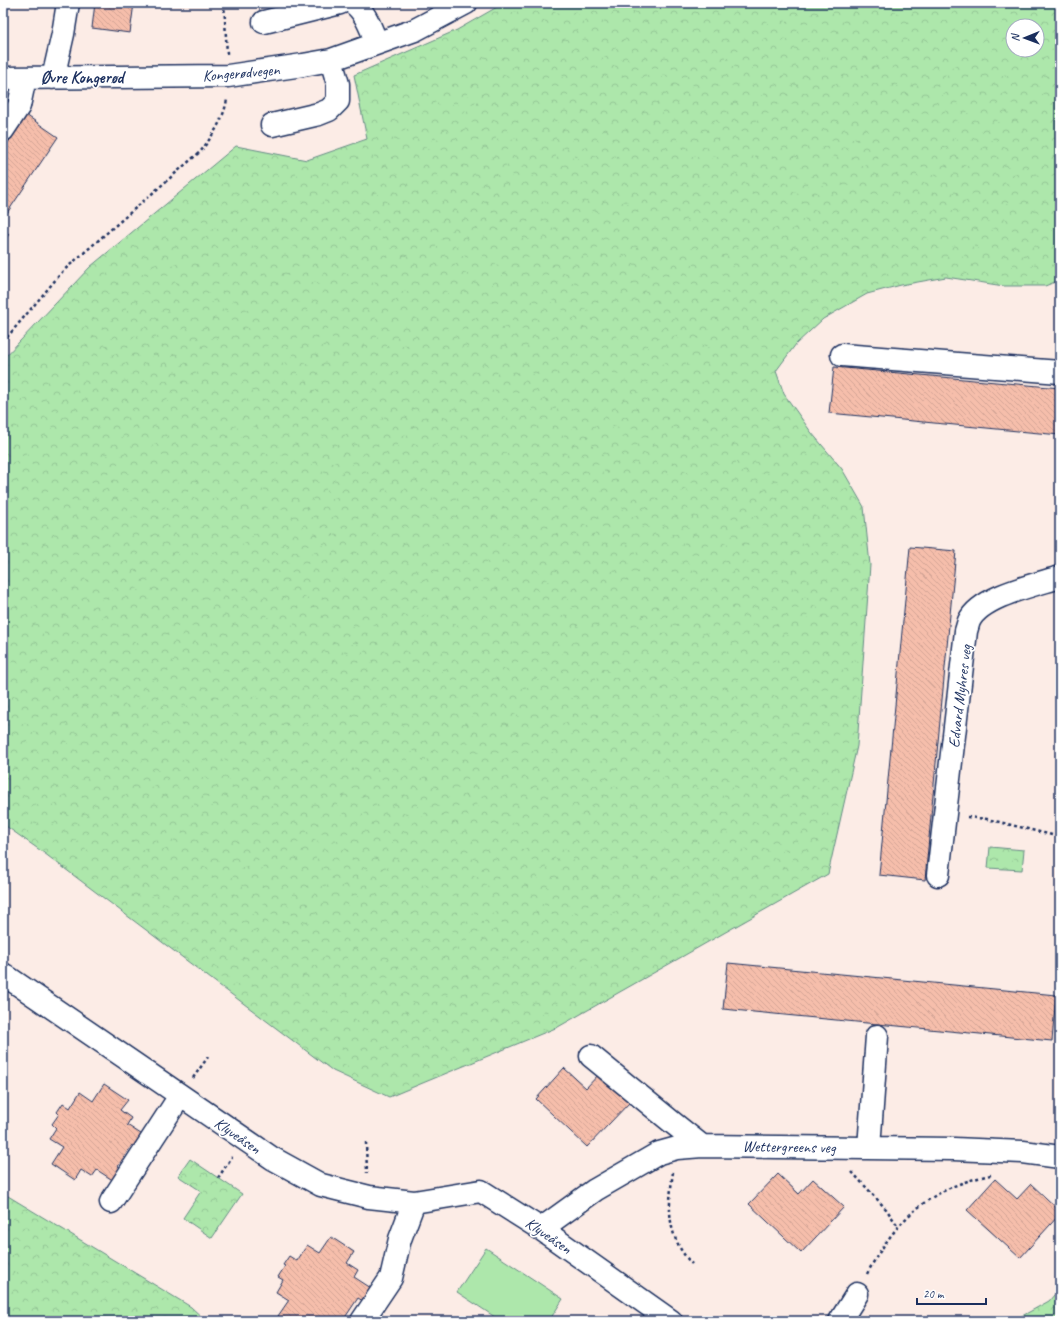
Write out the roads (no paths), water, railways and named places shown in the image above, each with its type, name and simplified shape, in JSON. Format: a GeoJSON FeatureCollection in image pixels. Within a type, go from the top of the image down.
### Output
{"type":"FeatureCollection","features":[{"type":"Feature","properties":{"kind":"street"},"geometry":{"type":"LineString","coordinates":[[53,78],[64,34],[68,3]]}},
{"type":"Feature","properties":{"kind":"street"},"geometry":{"type":"LineString","coordinates":[[264,22],[340,3]]}},
{"type":"Feature","properties":{"kind":"street"},"geometry":{"type":"LineString","coordinates":[[353,3],[358,6],[364,15],[377,43]]}},
{"type":"Feature","properties":{"kind":"street","name":"Kongerødvegen"},"geometry":{"type":"LineString","coordinates":[[3,78],[228,76],[303,65],[331,60],[416,30],[466,3]]}},
{"type":"Feature","properties":{"kind":"street"},"geometry":{"type":"LineString","coordinates":[[272,125],[329,110],[338,101],[338,84],[331,60]]}},
{"type":"Feature","properties":{"kind":"street"},"geometry":{"type":"LineString","coordinates":[[3,130],[19,106],[25,78]]}},
{"type":"Feature","properties":{"kind":"street"},"geometry":{"type":"LineString","coordinates":[[842,356],[1060,372]]}},
{"type":"Feature","properties":{"kind":"street","name":"Edvard Myhres veg"},"geometry":{"type":"LineString","coordinates":[[938,875],[966,631],[969,621],[983,606],[1010,592],[1060,577]]}},
{"type":"Feature","properties":{"kind":"street","name":"Klyveåsen"},"geometry":{"type":"LineString","coordinates":[[3,974],[272,1158],[321,1185],[370,1197],[414,1202],[480,1191],[541,1229],[671,1321]]}},
{"type":"Feature","properties":{"kind":"street"},"geometry":{"type":"LineString","coordinates":[[869,1148],[877,1036]]}},
{"type":"Feature","properties":{"kind":"street"},"geometry":{"type":"LineString","coordinates":[[591,1056],[702,1146]]}},
{"type":"Feature","properties":{"kind":"street"},"geometry":{"type":"LineString","coordinates":[[110,1202],[180,1096]]}},
{"type":"Feature","properties":{"kind":"street","name":"Wettergreens veg"},"geometry":{"type":"LineString","coordinates":[[541,1229],[595,1190],[659,1153],[677,1148],[702,1146],[954,1149],[1024,1152],[1060,1157]]}},
{"type":"Feature","properties":{"kind":"street"},"geometry":{"type":"LineString","coordinates":[[362,1321],[391,1278],[400,1239],[414,1202]]}},
{"type":"Feature","properties":{"kind":"street"},"geometry":{"type":"LineString","coordinates":[[840,1321],[857,1294]]}},
{"type":"Feature","properties":{"kind":"district","name":"Øvre Kongerød"},"geometry":{"type":"Point","coordinates":[82,77]}}]}
